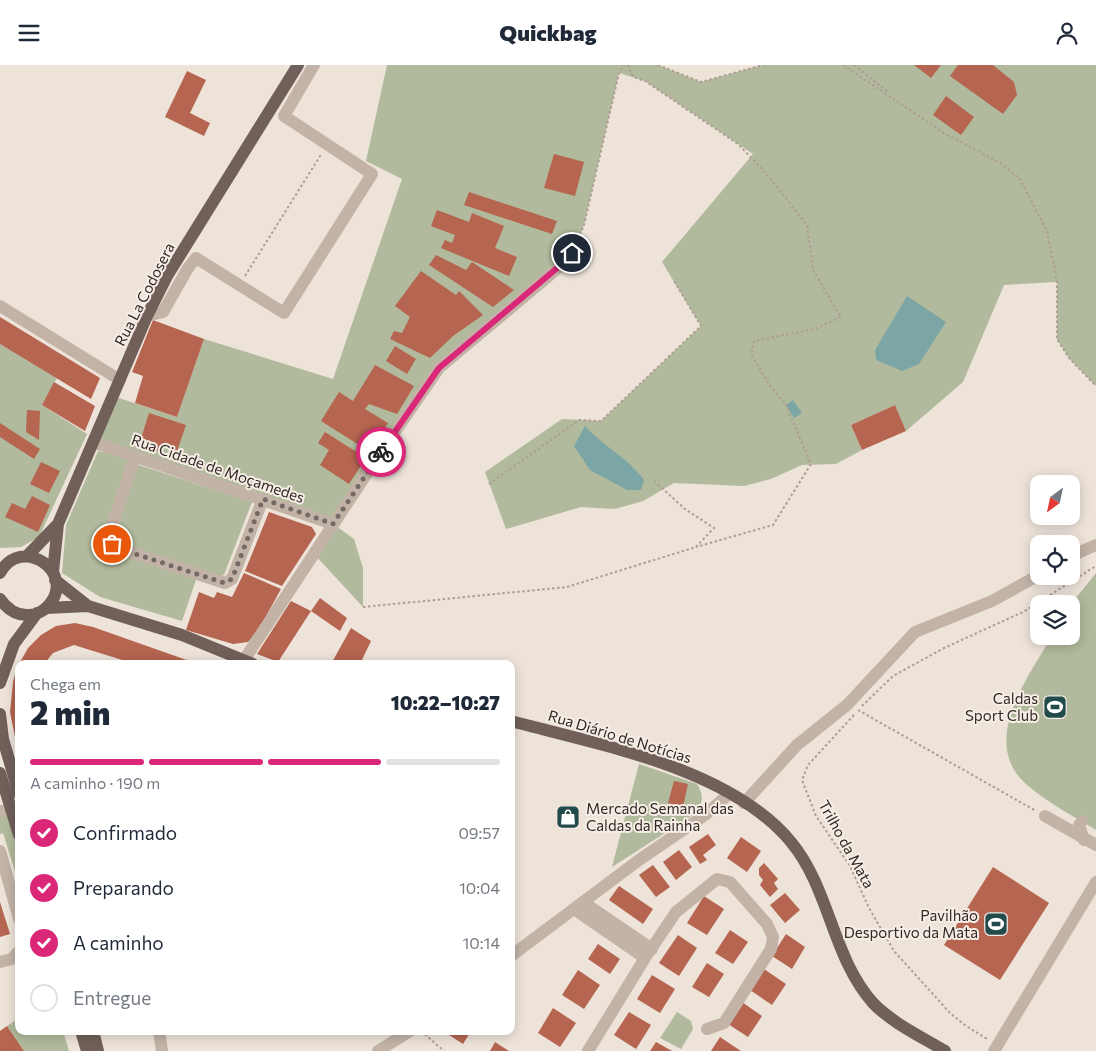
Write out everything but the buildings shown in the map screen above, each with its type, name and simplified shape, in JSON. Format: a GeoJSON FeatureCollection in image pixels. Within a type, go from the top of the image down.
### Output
{"type":"FeatureCollection","features":[{"type":"Feature","properties":{"kind":"main road","name":"Rua La Codosera"},"geometry":{"type":"LineString","coordinates":[[0,683],[14,644],[54,595],[58,524],[147,317],[167,276],[298,65]]}},
{"type":"Feature","properties":{"kind":"main road","name":"Rua La Codosera"},"geometry":{"type":"LineString","coordinates":[[27,556],[58,524]]}},
{"type":"Feature","properties":{"kind":"main road"},"geometry":{"type":"LineString","coordinates":[[0,558],[14,559],[27,556],[42,561],[54,576],[88,606]]}},
{"type":"Feature","properties":{"kind":"main road"},"geometry":{"type":"LineString","coordinates":[[0,573],[14,559]]}},
{"type":"Feature","properties":{"kind":"main road"},"geometry":{"type":"LineString","coordinates":[[0,600],[12,612],[20,615],[88,606],[182,635],[243,660]]}},
{"type":"Feature","properties":{"kind":"main road"},"geometry":{"type":"LineString","coordinates":[[0,714],[3,739],[15,780]]}},
{"type":"Feature","properties":{"kind":"main road","name":"Rua Diário de Notícias"},"geometry":{"type":"LineString","coordinates":[[515,722],[664,763],[729,794],[778,828],[802,858],[824,901],[850,969],[873,1003],[945,1051]]}},
{"type":"Feature","properties":{"kind":"main road"},"geometry":{"type":"LineString","coordinates":[[0,773],[5,811],[15,828]]}},
{"type":"Feature","properties":{"kind":"main road"},"geometry":{"type":"LineString","coordinates":[[81,1035],[87,1051]]}},
{"type":"Feature","properties":{"kind":"main road"},"geometry":{"type":"LineString","coordinates":[[95,1035],[98,1051]]}},
{"type":"Feature","properties":{"kind":"street"},"geometry":{"type":"LineString","coordinates":[[147,317],[163,312],[188,268],[196,258],[284,313],[372,174],[284,116],[314,65]]}},
{"type":"Feature","properties":{"kind":"street"},"geometry":{"type":"LineString","coordinates":[[249,660],[333,524],[439,368],[563,263],[572,253]]}},
{"type":"Feature","properties":{"kind":"street"},"geometry":{"type":"LineString","coordinates":[[0,307],[120,380]]}},
{"type":"Feature","properties":{"kind":"street","name":"Rua Cidade de Moçamedes"},"geometry":{"type":"LineString","coordinates":[[93,442],[333,524]]}},
{"type":"Feature","properties":{"kind":"street"},"geometry":{"type":"LineString","coordinates":[[135,457],[108,538],[118,548],[204,578],[225,583],[232,579],[263,499]]}},
{"type":"Feature","properties":{"kind":"street"},"geometry":{"type":"LineString","coordinates":[[1080,552],[1096,545]]}},
{"type":"Feature","properties":{"kind":"street"},"geometry":{"type":"LineString","coordinates":[[744,803],[797,745],[847,705],[915,632],[992,601],[1030,580]]}},
{"type":"Feature","properties":{"kind":"street"},"geometry":{"type":"LineString","coordinates":[[515,953],[705,815],[729,794]]}},
{"type":"Feature","properties":{"kind":"street"},"geometry":{"type":"LineString","coordinates":[[1045,816],[1096,845]]}},
{"type":"Feature","properties":{"kind":"street"},"geometry":{"type":"LineString","coordinates":[[1082,821],[1079,825],[1084,839]]}},
{"type":"Feature","properties":{"kind":"street"},"geometry":{"type":"LineString","coordinates":[[0,851],[15,905]]}},
{"type":"Feature","properties":{"kind":"street"},"geometry":{"type":"LineString","coordinates":[[588,1051],[648,953],[676,913],[717,879],[730,882],[767,924],[773,937],[771,949],[724,1023],[707,1029]]}},
{"type":"Feature","properties":{"kind":"street"},"geometry":{"type":"LineString","coordinates":[[996,1048],[1096,882]]}},
{"type":"Feature","properties":{"kind":"street"},"geometry":{"type":"LineString","coordinates":[[579,906],[648,953]]}},
{"type":"Feature","properties":{"kind":"street"},"geometry":{"type":"LineString","coordinates":[[0,962],[12,959],[15,956]]}},
{"type":"Feature","properties":{"kind":"street"},"geometry":{"type":"LineString","coordinates":[[160,1035],[162,1051]]}},
{"type":"Feature","properties":{"kind":"street"},"geometry":{"type":"LineString","coordinates":[[378,1051],[404,1035]]}},
{"type":"Feature","properties":{"kind":"path"},"geometry":{"type":"LineString","coordinates":[[572,253],[584,225],[619,73],[624,65]]}},
{"type":"Feature","properties":{"kind":"path"},"geometry":{"type":"LineString","coordinates":[[363,607],[567,587],[773,525],[811,465],[786,405],[769,384],[751,354],[754,341],[815,329],[842,317],[813,270],[807,225],[765,172],[738,144],[645,81],[633,77],[628,65]]}},
{"type":"Feature","properties":{"kind":"path"},"geometry":{"type":"LineString","coordinates":[[658,65],[701,82],[763,65]]}},
{"type":"Feature","properties":{"kind":"path"},"geometry":{"type":"LineString","coordinates":[[843,65],[944,133],[1002,164],[1020,179],[1047,231],[1057,282],[1057,339],[1069,358],[1096,385]]}},
{"type":"Feature","properties":{"kind":"path"},"geometry":{"type":"LineString","coordinates":[[854,65],[898,100]]}},
{"type":"Feature","properties":{"kind":"path"},"geometry":{"type":"LineString","coordinates":[[239,284],[327,145]]}},
{"type":"Feature","properties":{"kind":"path"},"geometry":{"type":"LineString","coordinates":[[489,484],[579,420],[601,421],[701,326],[673,279]]}},
{"type":"Feature","properties":{"kind":"path"},"geometry":{"type":"LineString","coordinates":[[654,481],[685,509],[714,528],[696,547]]}},
{"type":"Feature","properties":{"kind":"path","name":"Trilho da Mata"},"geometry":{"type":"LineString","coordinates":[[996,1048],[950,1013],[894,951],[869,908],[850,866],[816,816],[802,780],[808,765],[893,676],[944,648],[1023,611],[1096,566]]}},
{"type":"Feature","properties":{"kind":"path"},"geometry":{"type":"LineString","coordinates":[[858,711],[1045,816]]}},
{"type":"Feature","properties":{"kind":"path"},"geometry":{"type":"LineString","coordinates":[[426,1035],[444,1051]]}},
{"type":"Feature","properties":{"kind":"green space"},"geometry":{"type":"Polygon","coordinates":[[[387,65],[658,65],[701,82],[763,65],[1096,65],[1096,386],[1069,358],[1057,339],[1057,282],[1004,285],[963,382],[906,431],[895,405],[851,425],[862,450],[836,464],[802,465],[771,479],[744,486],[674,483],[643,501],[615,509],[581,507],[506,529],[485,472],[562,419],[601,421],[701,326],[662,262],[753,154],[645,81],[619,73],[584,225],[572,253],[439,368],[333,524],[93,442],[113,396],[177,417],[204,339],[333,379],[402,179],[366,161],[387,65]]]}},
{"type":"Feature","properties":{"kind":"green space"},"geometry":{"type":"Polygon","coordinates":[[[0,344],[57,378],[42,405],[87,434],[39,537],[21,547],[0,548],[0,344]]]}},
{"type":"Feature","properties":{"kind":"green space"},"geometry":{"type":"Polygon","coordinates":[[[98,451],[118,455],[136,464],[252,502],[224,575],[218,578],[198,574],[182,621],[100,597],[62,573],[66,525],[98,451]]]}},
{"type":"Feature","properties":{"kind":"green space"},"geometry":{"type":"Polygon","coordinates":[[[333,524],[354,539],[363,568],[363,607],[315,555],[333,524]]]}},
{"type":"Feature","properties":{"kind":"green space","name":"Caldas Sport Club"},"geometry":{"type":"Polygon","coordinates":[[[1096,573],[1096,830],[1051,803],[1026,784],[1013,767],[1007,749],[1007,730],[1012,710],[1031,671],[1047,645],[1080,645],[1080,595],[1078,595],[1096,573]]]}},
{"type":"Feature","properties":{"kind":"green space"},"geometry":{"type":"Polygon","coordinates":[[[639,764],[697,784],[702,795],[701,802],[696,813],[612,867],[639,764]]]}},
{"type":"Feature","properties":{"kind":"green space"},"geometry":{"type":"Polygon","coordinates":[[[7,812],[15,838],[15,871],[3,833],[0,834],[0,815],[7,812]]]}},
{"type":"Feature","properties":{"kind":"green space"},"geometry":{"type":"Polygon","coordinates":[[[677,1012],[691,1021],[693,1029],[681,1049],[660,1038],[677,1012]]]}},
{"type":"Feature","properties":{"kind":"green space"},"geometry":{"type":"Polygon","coordinates":[[[15,1021],[15,1035],[64,1035],[69,1051],[24,1051],[7,1026],[15,1021]]]}},
{"type":"Feature","properties":{"kind":"water"},"geometry":{"type":"Polygon","coordinates":[[[907,296],[946,322],[919,364],[902,371],[876,360],[875,350],[907,296]]]}},
{"type":"Feature","properties":{"kind":"water"},"geometry":{"type":"Polygon","coordinates":[[[793,400],[802,413],[794,418],[786,405],[793,400]]]}},
{"type":"Feature","properties":{"kind":"water"},"geometry":{"type":"Polygon","coordinates":[[[585,426],[623,458],[644,480],[641,490],[627,490],[590,470],[574,446],[585,426]]]}},
{"type":"Feature","properties":{"kind":"way so far"},"geometry":{"type":"LineString","coordinates":[[112,544],[118,548],[204,578],[225,583],[232,579],[263,499],[333,524],[381,452]]}},
{"type":"Feature","properties":{"kind":"place","name":"Caldas Sport Club"},"geometry":{"type":"Point","coordinates":[1055,707]}},
{"type":"Feature","properties":{"kind":"place","name":"Mercado Semanal das Caldas da Rainha"},"geometry":{"type":"Point","coordinates":[568,817]}},
{"type":"Feature","properties":{"kind":"place","name":"Pavilhão Desportivo da Mata"},"geometry":{"type":"Point","coordinates":[996,924]}},
{"type":"Feature","properties":{"kind":"route"},"geometry":{"type":"LineString","coordinates":[[381,452],[439,368],[563,263],[572,253]]}}]}
